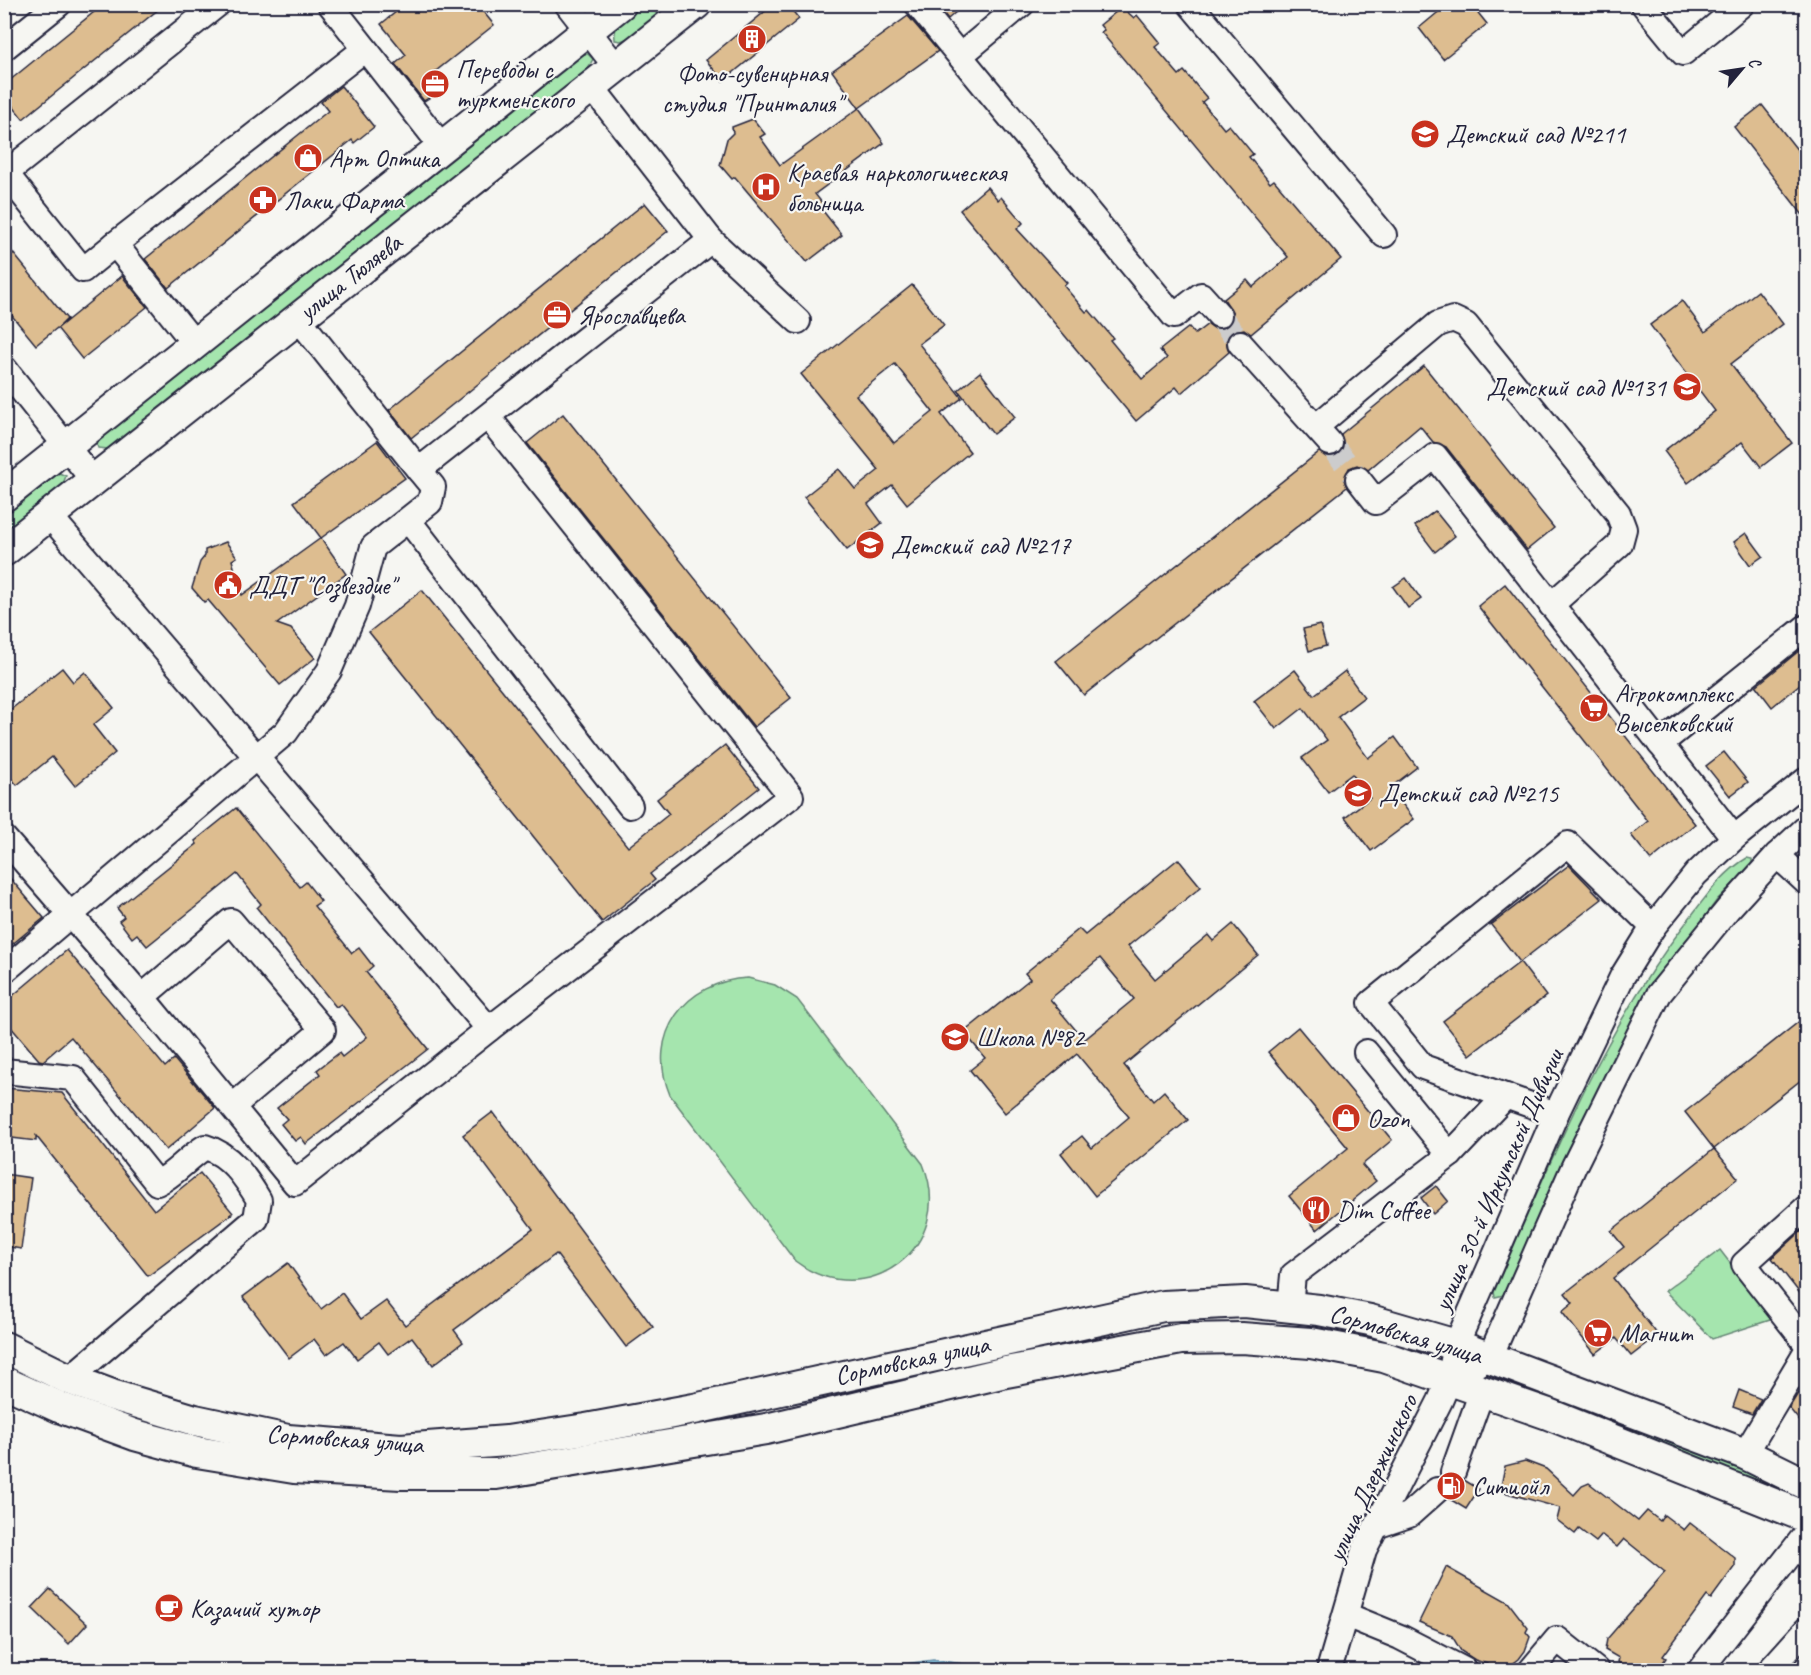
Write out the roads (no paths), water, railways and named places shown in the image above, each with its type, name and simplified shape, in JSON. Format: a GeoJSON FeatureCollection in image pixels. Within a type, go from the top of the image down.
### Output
{"type":"FeatureCollection","features":[{"type":"Feature","properties":{"kind":"main road","name":"улица Тюляева"},"geometry":{"type":"LineString","coordinates":[[4,496],[621,4]]}},
{"type":"Feature","properties":{"kind":"main road","name":"улица Тюляева"},"geometry":{"type":"LineString","coordinates":[[4,551],[696,4]]}},
{"type":"Feature","properties":{"kind":"main road","name":"Сормовская улица"},"geometry":{"type":"LineString","coordinates":[[4,1347],[69,1379],[195,1419],[288,1440],[401,1449],[485,1443],[586,1429],[694,1409],[1163,1306],[1245,1302],[1370,1320],[1456,1345],[1745,1454],[1806,1484]]}},
{"type":"Feature","properties":{"kind":"main road","name":"Сормовская улица"},"geometry":{"type":"LineString","coordinates":[[4,1382],[92,1419],[197,1452],[294,1468],[401,1474],[487,1474],[581,1461],[766,1429],[1006,1372],[1181,1339],[1242,1338],[1322,1344],[1375,1354],[1548,1414],[1806,1517]]}},
{"type":"Feature","properties":{"kind":"main road"},"geometry":{"type":"LineString","coordinates":[[485,1443],[487,1474]]}},
{"type":"Feature","properties":{"kind":"street"},"geometry":{"type":"LineString","coordinates":[[4,48],[59,4]]}},
{"type":"Feature","properties":{"kind":"street"},"geometry":{"type":"LineString","coordinates":[[218,4],[5,172],[83,270],[365,49]]}},
{"type":"Feature","properties":{"kind":"street"},"geometry":{"type":"LineString","coordinates":[[330,4],[443,148]]}},
{"type":"Feature","properties":{"kind":"street"},"geometry":{"type":"LineString","coordinates":[[567,4],[617,68]]}},
{"type":"Feature","properties":{"kind":"street"},"geometry":{"type":"LineString","coordinates":[[917,4],[1174,316],[1201,295],[1219,315]]}},
{"type":"Feature","properties":{"kind":"street"},"geometry":{"type":"LineString","coordinates":[[961,55],[1022,4]]}},
{"type":"Feature","properties":{"kind":"street"},"geometry":{"type":"LineString","coordinates":[[1190,4],[1384,235]]}},
{"type":"Feature","properties":{"kind":"street"},"geometry":{"type":"LineString","coordinates":[[1643,4],[1683,53],[1742,4]]}},
{"type":"Feature","properties":{"kind":"street"},"geometry":{"type":"LineString","coordinates":[[592,87],[711,240],[798,321]]}},
{"type":"Feature","properties":{"kind":"street"},"geometry":{"type":"LineString","coordinates":[[419,470],[489,418],[711,240]]}},
{"type":"Feature","properties":{"kind":"street"},"geometry":{"type":"LineString","coordinates":[[115,244],[194,343]]}},
{"type":"Feature","properties":{"kind":"street"},"geometry":{"type":"LineString","coordinates":[[4,971],[286,732],[329,671],[357,606],[373,547],[409,521],[430,502],[433,487],[298,318]]}},
{"type":"Feature","properties":{"kind":"street"},"geometry":{"type":"LineString","coordinates":[[1240,343],[1324,435],[1438,324],[1453,318],[1466,325],[1618,513],[1624,529],[1620,544],[1551,605]]}},
{"type":"Feature","properties":{"kind":"street"},"geometry":{"type":"LineString","coordinates":[[4,368],[93,480]]}},
{"type":"Feature","properties":{"kind":"street"},"geometry":{"type":"LineString","coordinates":[[4,838],[141,997],[295,1182],[791,796],[489,418]]}},
{"type":"Feature","properties":{"kind":"street"},"geometry":{"type":"LineString","coordinates":[[1358,478],[1376,502],[1435,456],[1734,838]]}},
{"type":"Feature","properties":{"kind":"street"},"geometry":{"type":"LineString","coordinates":[[49,515],[489,1029]]}},
{"type":"Feature","properties":{"kind":"street"},"geometry":{"type":"LineString","coordinates":[[409,521],[630,806]]}},
{"type":"Feature","properties":{"kind":"street"},"geometry":{"type":"LineString","coordinates":[[1660,744],[1806,627]]}},
{"type":"Feature","properties":{"kind":"street","name":"улица 30-й Иркутской Дивизии"},"geometry":{"type":"LineString","coordinates":[[1449,1380],[1456,1345],[1556,1114],[1622,977],[1653,927],[1696,874],[1734,838],[1806,780]]}},
{"type":"Feature","properties":{"kind":"street"},"geometry":{"type":"LineString","coordinates":[[1766,812],[1791,841],[1806,882]]}},
{"type":"Feature","properties":{"kind":"street"},"geometry":{"type":"LineString","coordinates":[[1449,1380],[1490,1357],[1574,1166],[1659,994],[1728,909],[1791,841]]}},
{"type":"Feature","properties":{"kind":"street"},"geometry":{"type":"LineString","coordinates":[[1556,1114],[1423,1067],[1371,1003],[1568,844],[1653,927]]}},
{"type":"Feature","properties":{"kind":"street"},"geometry":{"type":"LineString","coordinates":[[141,997],[231,921],[323,1030],[233,1106]]}},
{"type":"Feature","properties":{"kind":"street"},"geometry":{"type":"LineString","coordinates":[[1366,1052],[1450,1155]]}},
{"type":"Feature","properties":{"kind":"street"},"geometry":{"type":"LineString","coordinates":[[4,1071],[74,1078],[157,1183],[168,1178],[186,1159],[205,1147],[220,1151],[249,1184],[259,1200],[256,1219],[69,1379]]}},
{"type":"Feature","properties":{"kind":"street"},"geometry":{"type":"LineString","coordinates":[[1290,1307],[1293,1275],[1450,1155],[1506,1096]]}},
{"type":"Feature","properties":{"kind":"street"},"geometry":{"type":"LineString","coordinates":[[1806,1208],[1744,1264],[1806,1343]]}},
{"type":"Feature","properties":{"kind":"street"},"geometry":{"type":"LineString","coordinates":[[1745,1454],[1806,1352]]}},
{"type":"Feature","properties":{"kind":"street","name":"улица Дзержинского"},"geometry":{"type":"LineString","coordinates":[[1329,1671],[1364,1550],[1449,1380]]}},
{"type":"Feature","properties":{"kind":"street"},"geometry":{"type":"LineString","coordinates":[[1453,1472],[1482,1391]]}},
{"type":"Feature","properties":{"kind":"street"},"geometry":{"type":"LineString","coordinates":[[1376,1526],[1409,1515],[1437,1490]]}},
{"type":"Feature","properties":{"kind":"street"},"geometry":{"type":"LineString","coordinates":[[1700,1671],[1806,1534]]}},
{"type":"Feature","properties":{"kind":"street"},"geometry":{"type":"LineString","coordinates":[[1346,1615],[1400,1637],[1464,1671]]}},
{"type":"Feature","properties":{"kind":"street"},"geometry":{"type":"LineString","coordinates":[[1770,1671],[1806,1630]]}},
{"type":"Feature","properties":{"kind":"street"},"geometry":{"type":"LineString","coordinates":[[1531,1671],[1557,1640],[1596,1671]]}},
{"type":"Feature","properties":{"kind":"water"},"geometry":{"type":"Polygon","coordinates":[[[933,1660],[1012,1670],[864,1670],[933,1660]]]}},
{"type":"Feature","properties":{"kind":"tunnel"},"geometry":{"type":"LineString","coordinates":[[1219,315],[1240,343]]}},
{"type":"Feature","properties":{"kind":"tunnel"},"geometry":{"type":"LineString","coordinates":[[1330,443],[1358,479]]}},
{"type":"Feature","properties":{"kind":"place","name":"Фото-сувенирная студия \"Принталия\""},"geometry":{"type":"Point","coordinates":[752,39]}},
{"type":"Feature","properties":{"kind":"place","name":"Переводы с туркменского"},"geometry":{"type":"Point","coordinates":[435,84]}},
{"type":"Feature","properties":{"kind":"place","name":"Детский сад №211"},"geometry":{"type":"Point","coordinates":[1425,134]}},
{"type":"Feature","properties":{"kind":"place","name":"Арт Оптика"},"geometry":{"type":"Point","coordinates":[308,158]}},
{"type":"Feature","properties":{"kind":"place","name":"Краевая наркологическая больница"},"geometry":{"type":"Point","coordinates":[766,187]}},
{"type":"Feature","properties":{"kind":"place","name":"Лаки Фарма"},"geometry":{"type":"Point","coordinates":[263,200]}},
{"type":"Feature","properties":{"kind":"place","name":"Ярославцева"},"geometry":{"type":"Point","coordinates":[557,315]}},
{"type":"Feature","properties":{"kind":"place","name":"Детский сад №131"},"geometry":{"type":"Point","coordinates":[1687,387]}},
{"type":"Feature","properties":{"kind":"place","name":"Детский сад №217"},"geometry":{"type":"Point","coordinates":[870,545]}},
{"type":"Feature","properties":{"kind":"place","name":"ДДТ \"Созвездие\""},"geometry":{"type":"Point","coordinates":[228,585]}},
{"type":"Feature","properties":{"kind":"place","name":"Агрокомплекс Выселковский"},"geometry":{"type":"Point","coordinates":[1594,708]}},
{"type":"Feature","properties":{"kind":"place","name":"Детский сад №215"},"geometry":{"type":"Point","coordinates":[1358,793]}},
{"type":"Feature","properties":{"kind":"place","name":"Школа №82"},"geometry":{"type":"Point","coordinates":[955,1037]}},
{"type":"Feature","properties":{"kind":"place","name":"Ozon"},"geometry":{"type":"Point","coordinates":[1346,1118]}},
{"type":"Feature","properties":{"kind":"place","name":"Dim Coffee"},"geometry":{"type":"Point","coordinates":[1316,1210]}},
{"type":"Feature","properties":{"kind":"place","name":"Магнит"},"geometry":{"type":"Point","coordinates":[1598,1333]}},
{"type":"Feature","properties":{"kind":"place","name":"Ситиойл"},"geometry":{"type":"Point","coordinates":[1451,1486]}},
{"type":"Feature","properties":{"kind":"place","name":"Казачий хутор"},"geometry":{"type":"Point","coordinates":[169,1608]}}]}
